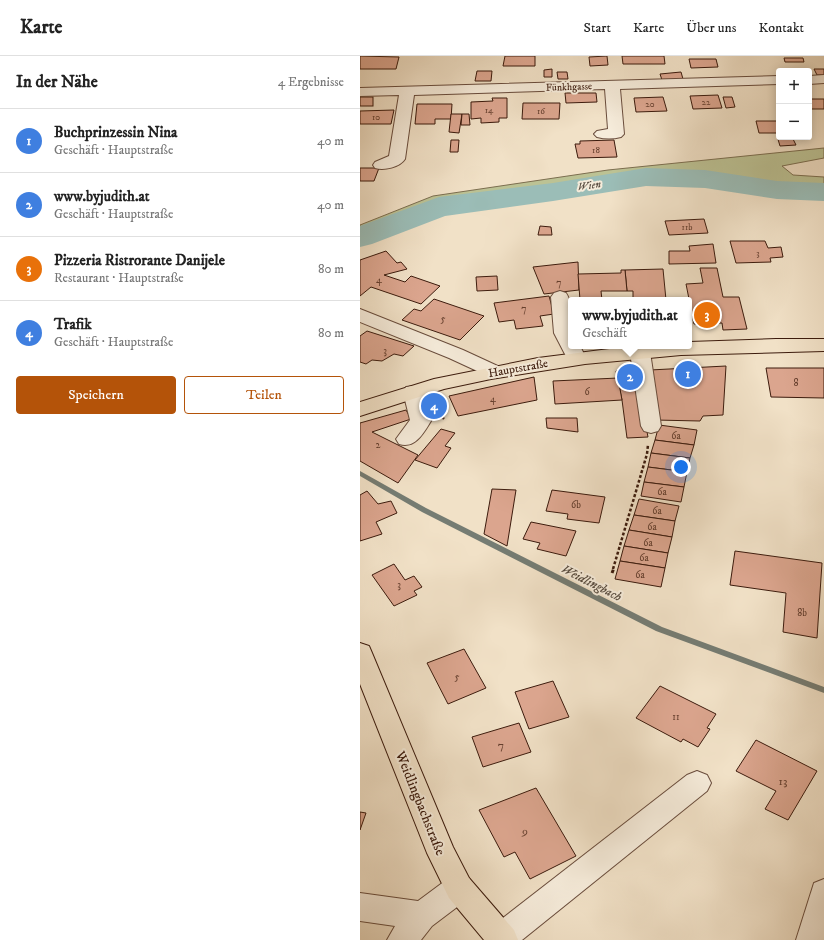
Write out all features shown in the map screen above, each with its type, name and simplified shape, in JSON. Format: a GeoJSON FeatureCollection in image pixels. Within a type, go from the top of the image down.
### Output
{"type":"FeatureCollection","features":[{"type":"Feature","properties":{"kind":"main road","name":"Hauptstraße"},"geometry":{"type":"LineString","coordinates":[[360,409],[443,383],[495,372],[576,358],[640,352],[765,345],[824,345]]}},
{"type":"Feature","properties":{"kind":"main road","name":"Weidlingbachstraße"},"geometry":{"type":"LineString","coordinates":[[360,653],[441,853],[459,888],[502,939]]}},
{"type":"Feature","properties":{"kind":"street"},"geometry":{"type":"LineString","coordinates":[[812,80],[824,79]]}},
{"type":"Feature","properties":{"kind":"street","name":"Fünkhgasse"},"geometry":{"type":"LineString","coordinates":[[360,92],[776,80]]}},
{"type":"Feature","properties":{"kind":"street"},"geometry":{"type":"LineString","coordinates":[[602,134],[616,134],[612,84]]}},
{"type":"Feature","properties":{"kind":"street"},"geometry":{"type":"LineString","coordinates":[[381,165],[397,160],[407,90]]}},
{"type":"Feature","properties":{"kind":"street"},"geometry":{"type":"LineString","coordinates":[[560,297],[564,333],[568,341]]}},
{"type":"Feature","properties":{"kind":"street"},"geometry":{"type":"LineString","coordinates":[[360,316],[456,354],[495,372]]}},
{"type":"Feature","properties":{"kind":"street"},"geometry":{"type":"LineString","coordinates":[[572,349],[576,358]]}},
{"type":"Feature","properties":{"kind":"street"},"geometry":{"type":"LineString","coordinates":[[640,352],[651,426]]}},
{"type":"Feature","properties":{"kind":"street"},"geometry":{"type":"LineString","coordinates":[[406,439],[421,421],[413,392]]}},
{"type":"Feature","properties":{"kind":"street"},"geometry":{"type":"LineString","coordinates":[[502,939],[697,783]]}},
{"type":"Feature","properties":{"kind":"street"},"geometry":{"type":"LineString","coordinates":[[402,940],[422,916],[459,888]]}},
{"type":"Feature","properties":{"kind":"street"},"geometry":{"type":"LineString","coordinates":[[811,940],[824,893]]}},
{"type":"Feature","properties":{"kind":"street"},"geometry":{"type":"LineString","coordinates":[[360,907],[422,916]]}},
{"type":"Feature","properties":{"kind":"path"},"geometry":{"type":"LineString","coordinates":[[612,573],[647,454],[651,426]]}},
{"type":"Feature","properties":{"kind":"green space"},"geometry":{"type":"Polygon","coordinates":[[[824,148],[824,158],[782,166],[793,175],[824,177],[824,190],[711,174],[645,175],[444,202],[360,232],[360,225],[433,196],[608,170],[824,148]]]}},
{"type":"Feature","properties":{"kind":"building"},"geometry":{"type":"Polygon","coordinates":[[[360,56],[399,57],[396,69],[360,69],[360,56]]]}},
{"type":"Feature","properties":{"kind":"building"},"geometry":{"type":"Polygon","coordinates":[[[505,56],[535,56],[535,66],[503,66],[505,56]]]}},
{"type":"Feature","properties":{"kind":"building"},"geometry":{"type":"Polygon","coordinates":[[[607,56],[608,65],[590,66],[589,57],[607,56]]]}},
{"type":"Feature","properties":{"kind":"building"},"geometry":{"type":"Polygon","coordinates":[[[622,56],[664,56],[665,64],[623,64],[622,56]]]}},
{"type":"Feature","properties":{"kind":"building"},"geometry":{"type":"Polygon","coordinates":[[[784,58],[803,58],[804,62],[785,62],[784,58]]]}},
{"type":"Feature","properties":{"kind":"building"},"geometry":{"type":"Polygon","coordinates":[[[689,59],[716,59],[718,67],[691,68],[689,59]]]}},
{"type":"Feature","properties":{"kind":"building"},"geometry":{"type":"Polygon","coordinates":[[[552,69],[552,77],[544,77],[544,70],[552,69]]]}},
{"type":"Feature","properties":{"kind":"building"},"geometry":{"type":"Polygon","coordinates":[[[814,69],[824,69],[824,75],[817,75],[814,69]]]}},
{"type":"Feature","properties":{"kind":"building"},"geometry":{"type":"Polygon","coordinates":[[[477,71],[492,71],[491,81],[475,81],[477,71]]]}},
{"type":"Feature","properties":{"kind":"building"},"geometry":{"type":"Polygon","coordinates":[[[557,72],[567,72],[568,79],[558,79],[557,72]]]}},
{"type":"Feature","properties":{"kind":"building"},"geometry":{"type":"Polygon","coordinates":[[[681,72],[683,79],[662,80],[660,74],[681,72]]]}},
{"type":"Feature","properties":{"kind":"building"},"geometry":{"type":"Polygon","coordinates":[[[565,93],[596,93],[597,102],[566,103],[565,93]]]}},
{"type":"Feature","properties":{"kind":"building"},"geometry":{"type":"Polygon","coordinates":[[[718,95],[722,108],[693,109],[690,96],[718,95]]]}},
{"type":"Feature","properties":{"kind":"building"},"geometry":{"type":"Polygon","coordinates":[[[360,97],[373,97],[373,106],[360,106],[360,97]]]}},
{"type":"Feature","properties":{"kind":"building"},"geometry":{"type":"Polygon","coordinates":[[[663,97],[667,111],[636,112],[634,98],[663,97]]]}},
{"type":"Feature","properties":{"kind":"building"},"geometry":{"type":"Polygon","coordinates":[[[723,97],[732,97],[735,107],[726,108],[723,97]]]}},
{"type":"Feature","properties":{"kind":"building"},"geometry":{"type":"Polygon","coordinates":[[[492,98],[507,98],[507,118],[499,118],[499,122],[481,123],[481,118],[471,119],[471,102],[493,101],[492,98]]]}},
{"type":"Feature","properties":{"kind":"building"},"geometry":{"type":"Polygon","coordinates":[[[812,99],[824,99],[824,109],[812,109],[812,99]]]}},
{"type":"Feature","properties":{"kind":"building"},"geometry":{"type":"Polygon","coordinates":[[[523,103],[560,103],[559,119],[522,119],[523,103]]]}},
{"type":"Feature","properties":{"kind":"building"},"geometry":{"type":"Polygon","coordinates":[[[417,104],[452,104],[451,119],[435,119],[435,124],[415,124],[417,104]]]}},
{"type":"Feature","properties":{"kind":"building"},"geometry":{"type":"Polygon","coordinates":[[[394,110],[391,124],[360,124],[360,111],[394,110]]]}},
{"type":"Feature","properties":{"kind":"building"},"geometry":{"type":"Polygon","coordinates":[[[451,114],[462,114],[459,133],[449,132],[451,114]]]}},
{"type":"Feature","properties":{"kind":"building"},"geometry":{"type":"Polygon","coordinates":[[[462,114],[469,114],[470,125],[461,125],[462,114]]]}},
{"type":"Feature","properties":{"kind":"building"},"geometry":{"type":"Polygon","coordinates":[[[756,121],[776,121],[776,133],[759,133],[756,121]]]}},
{"type":"Feature","properties":{"kind":"building"},"geometry":{"type":"Polygon","coordinates":[[[451,140],[459,140],[458,152],[450,152],[451,140]]]}},
{"type":"Feature","properties":{"kind":"building"},"geometry":{"type":"Polygon","coordinates":[[[614,140],[617,157],[578,158],[575,144],[580,144],[580,141],[614,140]]]}},
{"type":"Feature","properties":{"kind":"building"},"geometry":{"type":"Polygon","coordinates":[[[778,140],[794,140],[796,145],[780,146],[778,140]]]}},
{"type":"Feature","properties":{"kind":"building"},"geometry":{"type":"Polygon","coordinates":[[[360,168],[379,168],[374,181],[360,181],[360,168]]]}},
{"type":"Feature","properties":{"kind":"building"},"geometry":{"type":"Polygon","coordinates":[[[704,219],[708,233],[669,235],[665,221],[704,219]]]}},
{"type":"Feature","properties":{"kind":"building"},"geometry":{"type":"Polygon","coordinates":[[[540,226],[551,227],[552,235],[538,235],[540,226]]]}},
{"type":"Feature","properties":{"kind":"building"},"geometry":{"type":"Polygon","coordinates":[[[730,241],[765,241],[768,248],[781,247],[783,257],[770,258],[771,262],[736,263],[730,241]]]}},
{"type":"Feature","properties":{"kind":"building"},"geometry":{"type":"Polygon","coordinates":[[[713,244],[716,263],[669,264],[669,251],[690,251],[689,246],[713,244]]]}},
{"type":"Feature","properties":{"kind":"building"},"geometry":{"type":"Polygon","coordinates":[[[386,251],[397,263],[401,262],[407,269],[384,275],[405,282],[411,276],[440,286],[421,304],[371,287],[360,296],[360,260],[386,251]]]}},
{"type":"Feature","properties":{"kind":"building"},"geometry":{"type":"Polygon","coordinates":[[[578,262],[579,290],[544,294],[533,267],[578,262]]]}},
{"type":"Feature","properties":{"kind":"building"},"geometry":{"type":"Polygon","coordinates":[[[700,268],[717,268],[723,297],[739,297],[747,329],[723,330],[722,323],[694,324],[692,314],[692,297],[689,297],[686,284],[703,283],[700,268]]]}},
{"type":"Feature","properties":{"kind":"building"},"geometry":{"type":"Polygon","coordinates":[[[663,269],[666,297],[633,297],[633,291],[627,291],[625,270],[663,269]]]}},
{"type":"Feature","properties":{"kind":"building"},"geometry":{"type":"Polygon","coordinates":[[[621,270],[625,270],[627,291],[601,291],[602,297],[580,297],[578,274],[621,273],[621,270]]]}},
{"type":"Feature","properties":{"kind":"building"},"geometry":{"type":"Polygon","coordinates":[[[497,276],[498,290],[477,291],[476,277],[497,276]]]}},
{"type":"Feature","properties":{"kind":"building"},"geometry":{"type":"Polygon","coordinates":[[[549,296],[554,314],[540,316],[543,326],[516,329],[514,320],[499,322],[494,303],[549,296]]]}},
{"type":"Feature","properties":{"kind":"building"},"geometry":{"type":"Polygon","coordinates":[[[434,299],[484,316],[460,340],[402,320],[414,309],[421,311],[434,299]]]}},
{"type":"Feature","properties":{"kind":"building"},"geometry":{"type":"Polygon","coordinates":[[[367,331],[414,346],[403,356],[394,354],[382,361],[372,360],[366,364],[360,362],[360,336],[367,331]]]}},
{"type":"Feature","properties":{"kind":"building"},"geometry":{"type":"Polygon","coordinates":[[[726,366],[723,415],[703,416],[700,421],[655,420],[650,370],[726,366]]]}},
{"type":"Feature","properties":{"kind":"building"},"geometry":{"type":"Polygon","coordinates":[[[766,368],[824,368],[824,398],[771,397],[766,368]]]}},
{"type":"Feature","properties":{"kind":"building"},"geometry":{"type":"Polygon","coordinates":[[[635,369],[648,437],[627,438],[622,400],[616,371],[635,369]]]}},
{"type":"Feature","properties":{"kind":"building"},"geometry":{"type":"Polygon","coordinates":[[[534,377],[537,400],[458,416],[449,396],[534,377]]]}},
{"type":"Feature","properties":{"kind":"building"},"geometry":{"type":"Polygon","coordinates":[[[618,378],[622,400],[555,404],[553,381],[618,378]]]}},
{"type":"Feature","properties":{"kind":"building"},"geometry":{"type":"Polygon","coordinates":[[[441,398],[444,419],[430,416],[423,404],[441,398]]]}},
{"type":"Feature","properties":{"kind":"building"},"geometry":{"type":"Polygon","coordinates":[[[406,410],[411,419],[372,432],[418,455],[398,483],[360,461],[360,423],[406,410]]]}},
{"type":"Feature","properties":{"kind":"building"},"geometry":{"type":"Polygon","coordinates":[[[546,418],[577,418],[578,432],[547,428],[546,418]]]}},
{"type":"Feature","properties":{"kind":"building"},"geometry":{"type":"Polygon","coordinates":[[[659,425],[697,430],[694,445],[655,440],[659,425]]]}},
{"type":"Feature","properties":{"kind":"building"},"geometry":{"type":"Polygon","coordinates":[[[441,429],[455,433],[445,446],[451,448],[437,468],[415,460],[441,429]]]}},
{"type":"Feature","properties":{"kind":"building"},"geometry":{"type":"Polygon","coordinates":[[[655,440],[694,445],[690,458],[651,453],[655,440]]]}},
{"type":"Feature","properties":{"kind":"building"},"geometry":{"type":"Polygon","coordinates":[[[651,453],[690,458],[687,472],[648,467],[651,453]]]}},
{"type":"Feature","properties":{"kind":"building"},"geometry":{"type":"Polygon","coordinates":[[[648,467],[687,472],[684,487],[644,482],[648,467]]]}},
{"type":"Feature","properties":{"kind":"building"},"geometry":{"type":"Polygon","coordinates":[[[644,482],[684,487],[681,502],[641,496],[644,482]]]}},
{"type":"Feature","properties":{"kind":"building"},"geometry":{"type":"Polygon","coordinates":[[[492,489],[516,490],[507,546],[484,534],[492,489]]]}},
{"type":"Feature","properties":{"kind":"building"},"geometry":{"type":"Polygon","coordinates":[[[552,490],[605,497],[599,523],[567,519],[568,514],[546,511],[552,490]]]}},
{"type":"Feature","properties":{"kind":"building"},"geometry":{"type":"Polygon","coordinates":[[[367,491],[378,504],[391,501],[397,513],[376,522],[382,534],[360,541],[360,495],[367,491]]]}},
{"type":"Feature","properties":{"kind":"building"},"geometry":{"type":"Polygon","coordinates":[[[639,499],[679,506],[675,521],[634,515],[639,499]]]}},
{"type":"Feature","properties":{"kind":"building"},"geometry":{"type":"Polygon","coordinates":[[[634,515],[675,521],[672,537],[629,530],[634,515]]]}},
{"type":"Feature","properties":{"kind":"building"},"geometry":{"type":"Polygon","coordinates":[[[531,522],[576,531],[566,556],[537,549],[540,543],[523,539],[531,522]]]}},
{"type":"Feature","properties":{"kind":"building"},"geometry":{"type":"Polygon","coordinates":[[[629,530],[672,537],[668,553],[624,546],[629,530]]]}},
{"type":"Feature","properties":{"kind":"building"},"geometry":{"type":"Polygon","coordinates":[[[624,546],[668,553],[665,568],[620,561],[624,546]]]}},
{"type":"Feature","properties":{"kind":"building"},"geometry":{"type":"Polygon","coordinates":[[[735,551],[822,563],[817,638],[783,632],[786,593],[730,585],[735,551]]]}},
{"type":"Feature","properties":{"kind":"building"},"geometry":{"type":"Polygon","coordinates":[[[620,561],[665,568],[661,587],[615,579],[620,561]]]}},
{"type":"Feature","properties":{"kind":"building"},"geometry":{"type":"Polygon","coordinates":[[[394,564],[405,580],[414,576],[422,587],[414,591],[417,595],[394,606],[372,575],[394,564]]]}},
{"type":"Feature","properties":{"kind":"building"},"geometry":{"type":"Polygon","coordinates":[[[464,649],[486,688],[448,704],[427,663],[464,649]]]}},
{"type":"Feature","properties":{"kind":"building"},"geometry":{"type":"Polygon","coordinates":[[[553,681],[569,717],[529,729],[515,692],[553,681]]]}},
{"type":"Feature","properties":{"kind":"building"},"geometry":{"type":"Polygon","coordinates":[[[660,686],[716,714],[707,728],[710,729],[698,747],[683,739],[681,742],[636,718],[660,686]]]}},
{"type":"Feature","properties":{"kind":"building"},"geometry":{"type":"Polygon","coordinates":[[[519,723],[531,752],[483,767],[472,737],[519,723]]]}},
{"type":"Feature","properties":{"kind":"building"},"geometry":{"type":"Polygon","coordinates":[[[756,740],[817,771],[788,820],[765,809],[776,791],[736,771],[756,740]]]}},
{"type":"Feature","properties":{"kind":"building"},"geometry":{"type":"Polygon","coordinates":[[[536,788],[576,856],[530,879],[515,852],[504,857],[479,810],[536,788]]]}},
{"type":"Feature","properties":{"kind":"building"},"geometry":{"type":"Polygon","coordinates":[[[360,812],[366,813],[360,830],[360,812]]]}},
{"type":"Feature","properties":{"kind":"waterway","name":"Wien"},"geometry":{"type":"LineString","coordinates":[[360,237],[439,207],[553,192],[646,177],[705,179],[777,190],[824,192]]}},
{"type":"Feature","properties":{"kind":"waterway","name":"Weidlingbach"},"geometry":{"type":"LineString","coordinates":[[360,473],[424,510],[659,629],[824,690]]}},
{"type":"Feature","properties":{"kind":"place","name":"Pizzeria Ristrorante Danijele"},"geometry":{"type":"Point","coordinates":[707,315]}},
{"type":"Feature","properties":{"kind":"place","name":"Buchprinzessin Nina"},"geometry":{"type":"Point","coordinates":[688,374]}},
{"type":"Feature","properties":{"kind":"place","name":"www.byjudith.at"},"geometry":{"type":"Point","coordinates":[630,377]}},
{"type":"Feature","properties":{"kind":"place","name":"Trafik"},"geometry":{"type":"Point","coordinates":[434,406]}}]}
